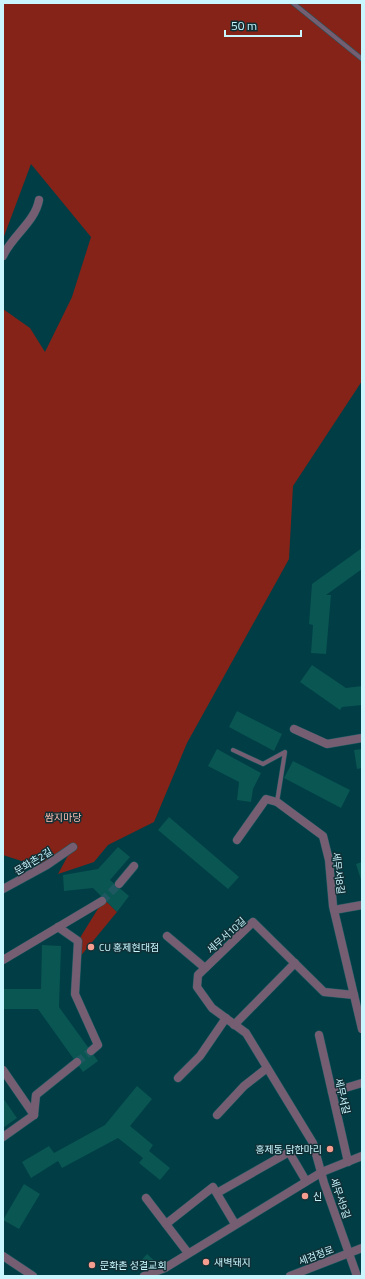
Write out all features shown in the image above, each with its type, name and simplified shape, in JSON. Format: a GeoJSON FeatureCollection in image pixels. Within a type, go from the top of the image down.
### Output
{"type":"FeatureCollection","features":[{"type":"Feature","properties":{"kind":"street"},"geometry":{"type":"LineString","coordinates":[[3,256],[9,244],[37,211],[39,200]]}},
{"type":"Feature","properties":{"kind":"street"},"geometry":{"type":"LineString","coordinates":[[294,729],[327,744],[362,738]]}},
{"type":"Feature","properties":{"kind":"street"},"geometry":{"type":"LineString","coordinates":[[237,840],[266,799],[277,802]]}},
{"type":"Feature","properties":{"kind":"street","name":"세무서8길"},"geometry":{"type":"LineString","coordinates":[[277,802],[323,836],[329,860],[334,910],[362,1029]]}},
{"type":"Feature","properties":{"kind":"street","name":"문화촌2길"},"geometry":{"type":"LineString","coordinates":[[3,889],[47,865],[73,847]]}},
{"type":"Feature","properties":{"kind":"street"},"geometry":{"type":"LineString","coordinates":[[119,884],[134,866]]}},
{"type":"Feature","properties":{"kind":"street"},"geometry":{"type":"LineString","coordinates":[[3,960],[102,901]]}},
{"type":"Feature","properties":{"kind":"street"},"geometry":{"type":"LineString","coordinates":[[334,910],[362,904]]}},
{"type":"Feature","properties":{"kind":"street"},"geometry":{"type":"LineString","coordinates":[[91,907],[98,912]]}},
{"type":"Feature","properties":{"kind":"street","name":"세무서10길"},"geometry":{"type":"LineString","coordinates":[[322,1172],[313,1143],[246,1033],[212,1008],[197,987],[198,976],[253,922],[324,992],[354,995]]}},
{"type":"Feature","properties":{"kind":"street"},"geometry":{"type":"LineString","coordinates":[[58,927],[78,941],[75,994],[98,1045],[91,1051]]}},
{"type":"Feature","properties":{"kind":"street","name":"세무서10길"},"geometry":{"type":"LineString","coordinates":[[167,936],[206,968]]}},
{"type":"Feature","properties":{"kind":"street"},"geometry":{"type":"LineString","coordinates":[[234,1024],[295,963]]}},
{"type":"Feature","properties":{"kind":"street"},"geometry":{"type":"LineString","coordinates":[[178,1078],[200,1056],[226,1018]]}},
{"type":"Feature","properties":{"kind":"street","name":"세무서길"},"geometry":{"type":"LineString","coordinates":[[319,1035],[348,1162]]}},
{"type":"Feature","properties":{"kind":"street"},"geometry":{"type":"LineString","coordinates":[[3,1137],[34,1115],[36,1095],[76,1062]]}},
{"type":"Feature","properties":{"kind":"street"},"geometry":{"type":"LineString","coordinates":[[217,1114],[244,1086],[267,1068]]}},
{"type":"Feature","properties":{"kind":"street"},"geometry":{"type":"LineString","coordinates":[[3,1070],[34,1115]]}},
{"type":"Feature","properties":{"kind":"street"},"geometry":{"type":"LineString","coordinates":[[332,1092],[362,1084]]}},
{"type":"Feature","properties":{"kind":"street"},"geometry":{"type":"LineString","coordinates":[[217,1194],[289,1152],[306,1181]]}},
{"type":"Feature","properties":{"kind":"street"},"geometry":{"type":"LineString","coordinates":[[144,1276],[165,1268],[322,1172],[362,1156]]}},
{"type":"Feature","properties":{"kind":"street","name":"세무서9길"},"geometry":{"type":"LineString","coordinates":[[322,1172],[324,1183],[357,1276]]}},
{"type":"Feature","properties":{"kind":"street"},"geometry":{"type":"LineString","coordinates":[[166,1224],[213,1187],[235,1224]]}},
{"type":"Feature","properties":{"kind":"street"},"geometry":{"type":"LineString","coordinates":[[146,1198],[188,1253]]}},
{"type":"Feature","properties":{"kind":"street","name":"세검정로"},"geometry":{"type":"LineString","coordinates":[[290,1276],[362,1248]]}},
{"type":"Feature","properties":{"kind":"street"},"geometry":{"type":"LineString","coordinates":[[3,1256],[33,1276]]}},
{"type":"Feature","properties":{"kind":"lane"},"geometry":{"type":"LineString","coordinates":[[293,3],[362,60]]}},
{"type":"Feature","properties":{"kind":"lane"},"geometry":{"type":"LineString","coordinates":[[233,750],[263,764],[285,752],[277,802]]}},
{"type":"Feature","properties":{"kind":"green space","name":"쌈지마당"},"geometry":{"type":"Polygon","coordinates":[[[3,3],[362,3],[362,381],[293,486],[289,559],[187,743],[154,822],[108,845],[94,862],[58,874],[72,848],[43,868],[3,855],[3,309],[30,328],[45,352],[72,297],[91,237],[31,164],[3,239],[3,3]]]}},
{"type":"Feature","properties":{"kind":"green space"},"geometry":{"type":"Polygon","coordinates":[[[104,899],[117,912],[79,958],[78,941],[104,899]]]}},
{"type":"Feature","properties":{"kind":"building"},"geometry":{"type":"Polygon","coordinates":[[[362,548],[362,569],[326,595],[331,595],[326,654],[311,653],[313,625],[309,624],[312,584],[362,548]]]}},
{"type":"Feature","properties":{"kind":"building"},"geometry":{"type":"Polygon","coordinates":[[[312,665],[346,688],[362,686],[362,705],[342,707],[340,710],[300,682],[312,665]]]}},
{"type":"Feature","properties":{"kind":"building"},"geometry":{"type":"Polygon","coordinates":[[[237,711],[282,734],[274,751],[229,727],[237,711]]]}},
{"type":"Feature","properties":{"kind":"building"},"geometry":{"type":"Polygon","coordinates":[[[217,749],[261,773],[253,789],[251,802],[237,800],[239,782],[208,766],[217,749]]]}},
{"type":"Feature","properties":{"kind":"building"},"geometry":{"type":"Polygon","coordinates":[[[362,749],[362,768],[357,769],[354,750],[362,749]]]}},
{"type":"Feature","properties":{"kind":"building"},"geometry":{"type":"Polygon","coordinates":[[[293,761],[350,790],[341,808],[284,778],[293,761]]]}},
{"type":"Feature","properties":{"kind":"building"},"geometry":{"type":"Polygon","coordinates":[[[169,817],[239,877],[228,889],[158,830],[169,817]]]}},
{"type":"Feature","properties":{"kind":"building"},"geometry":{"type":"Polygon","coordinates":[[[118,847],[130,857],[110,880],[129,896],[117,912],[93,888],[64,891],[63,875],[98,869],[118,847]]]}},
{"type":"Feature","properties":{"kind":"building"},"geometry":{"type":"Polygon","coordinates":[[[362,862],[362,883],[356,864],[362,862]]]}},
{"type":"Feature","properties":{"kind":"building"},"geometry":{"type":"Polygon","coordinates":[[[42,945],[61,946],[59,1007],[98,1061],[83,1072],[38,1009],[3,1009],[3,989],[41,989],[42,945]]]}},
{"type":"Feature","properties":{"kind":"building"},"geometry":{"type":"Polygon","coordinates":[[[137,1086],[152,1099],[130,1126],[153,1145],[149,1151],[170,1168],[160,1180],[139,1163],[143,1158],[118,1138],[62,1168],[58,1161],[31,1178],[22,1162],[49,1146],[54,1153],[105,1125],[137,1086]]]}},
{"type":"Feature","properties":{"kind":"building"},"geometry":{"type":"Polygon","coordinates":[[[3,1098],[17,1118],[3,1128],[3,1098]]]}},
{"type":"Feature","properties":{"kind":"building"},"geometry":{"type":"Polygon","coordinates":[[[24,1184],[40,1194],[19,1229],[3,1220],[24,1184]]]}},
{"type":"Feature","properties":{"kind":"building"},"geometry":{"type":"Polygon","coordinates":[[[147,1254],[157,1263],[149,1271],[139,1263],[147,1254]]]}},
{"type":"Feature","properties":{"kind":"tunnel"},"geometry":{"type":"LineString","coordinates":[[102,901],[119,884]]}},
{"type":"Feature","properties":{"kind":"tunnel"},"geometry":{"type":"LineString","coordinates":[[77,1062],[91,1051]]}},
{"type":"Feature","properties":{"kind":"place","name":"CU 홍제현대점"},"geometry":{"type":"Point","coordinates":[91,947]}},
{"type":"Feature","properties":{"kind":"place","name":"홍제동 닭한마리"},"geometry":{"type":"Point","coordinates":[330,1149]}},
{"type":"Feature","properties":{"kind":"place","name":"신"},"geometry":{"type":"Point","coordinates":[305,1196]}},
{"type":"Feature","properties":{"kind":"place","name":"새벽돼지"},"geometry":{"type":"Point","coordinates":[206,1262]}},
{"type":"Feature","properties":{"kind":"place","name":"문화촌 성결교회"},"geometry":{"type":"Point","coordinates":[92,1265]}}]}
